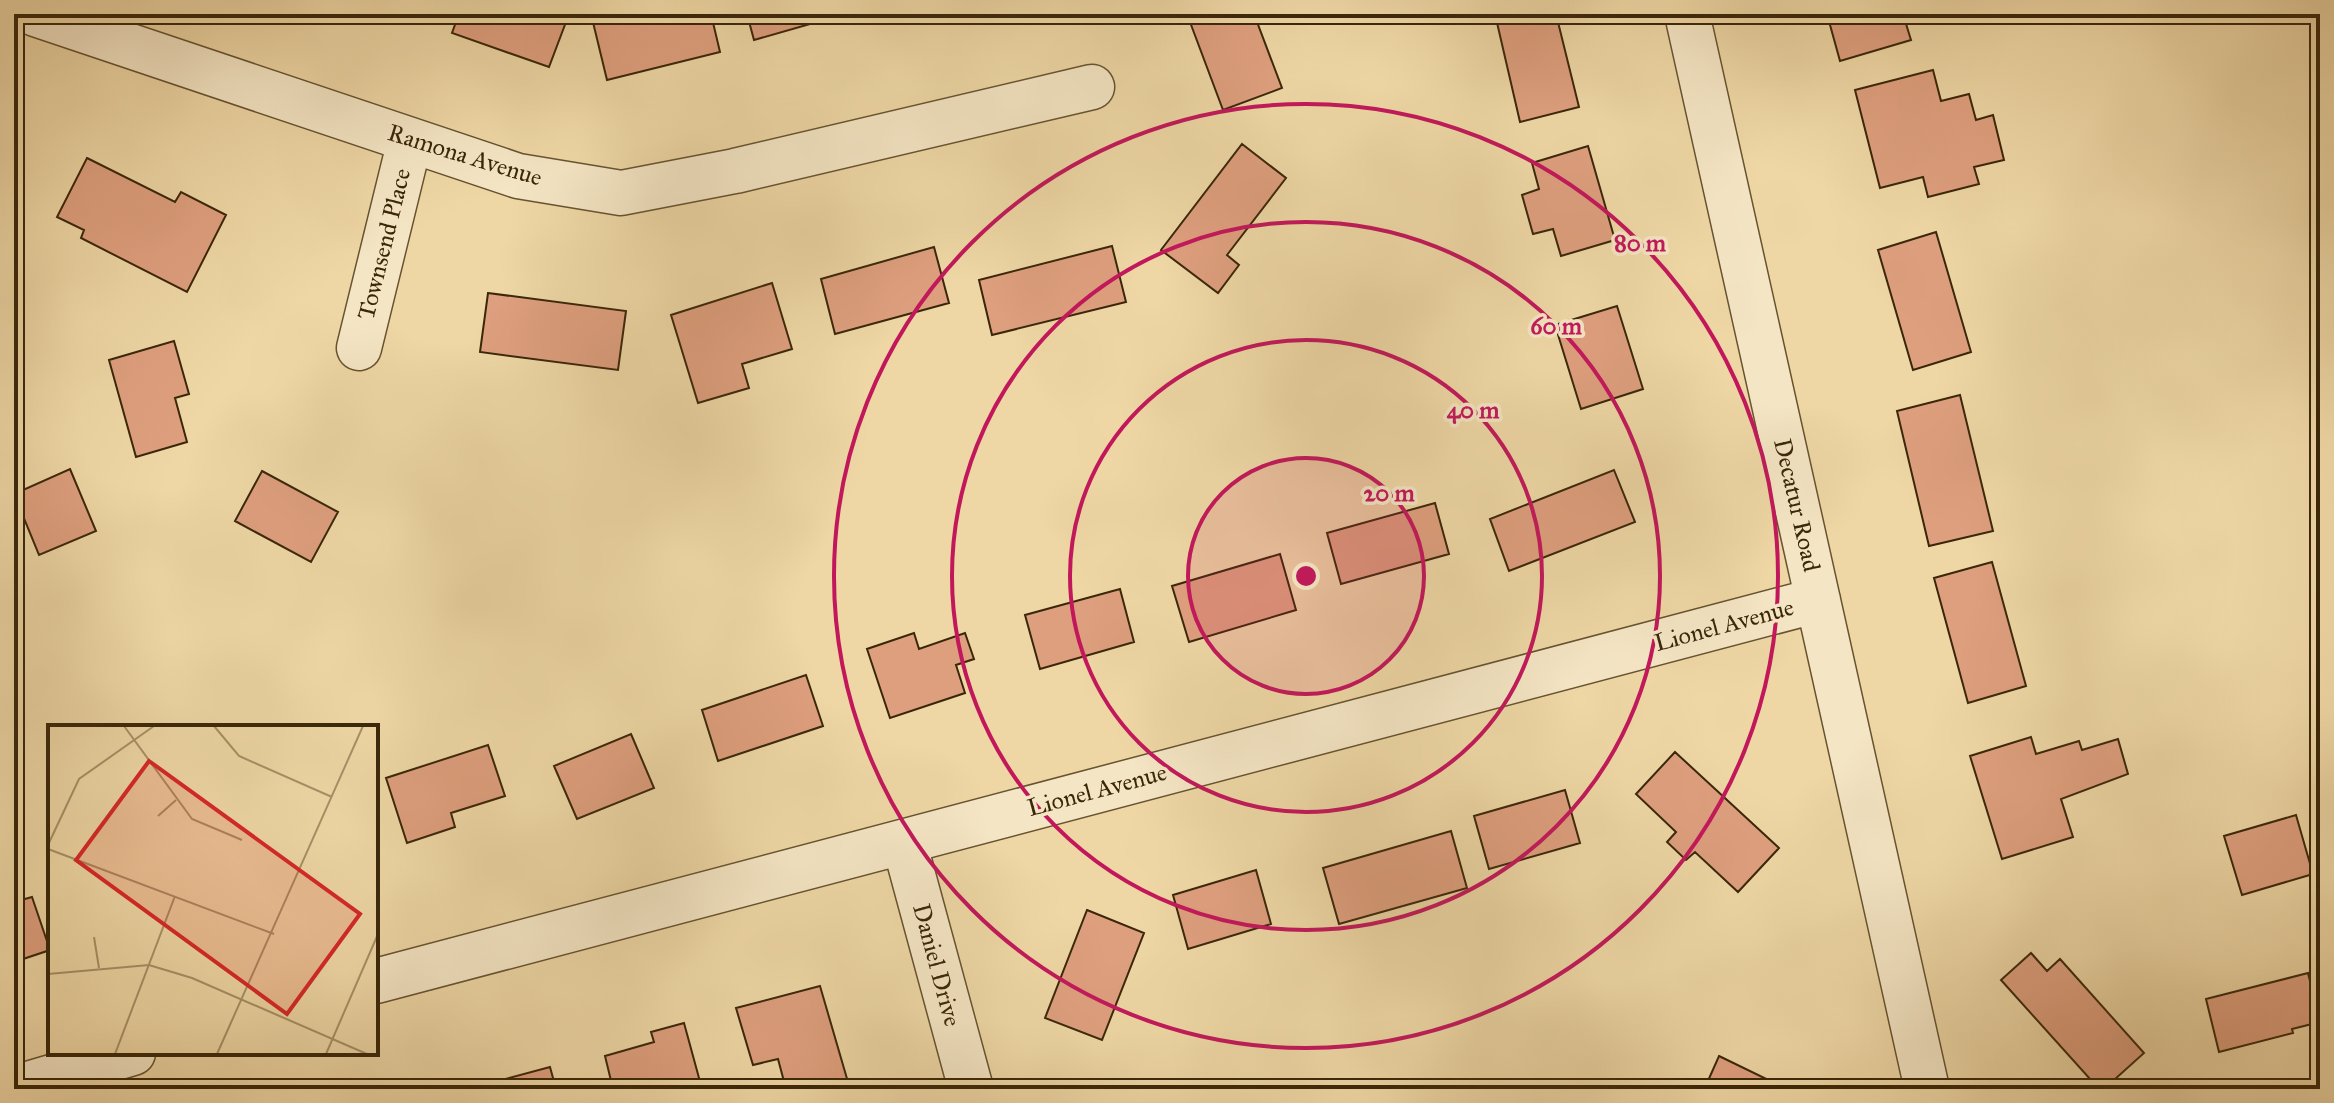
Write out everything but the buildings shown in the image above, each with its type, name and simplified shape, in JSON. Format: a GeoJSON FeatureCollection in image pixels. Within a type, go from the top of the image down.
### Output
{"type":"FeatureCollection","features":[{"type":"Feature","properties":{"kind":"street","name":"Ramona Avenue"},"geometry":{"type":"LineString","coordinates":[[35,14],[518,176],[621,193],[735,171],[1092,87]]}},
{"type":"Feature","properties":{"kind":"street","name":"Decatur Road"},"geometry":{"type":"LineString","coordinates":[[1687,14],[1927,1089]]}},
{"type":"Feature","properties":{"kind":"street","name":"Townsend Place"},"geometry":{"type":"LineString","coordinates":[[359,348],[410,140]]}},
{"type":"Feature","properties":{"kind":"street","name":"Lionel Avenue"},"geometry":{"type":"LineString","coordinates":[[378,980],[1818,600]]}},
{"type":"Feature","properties":{"kind":"street","name":"Daniel Drive"},"geometry":{"type":"LineString","coordinates":[[904,842],[971,1089]]}},
{"type":"Feature","properties":{"kind":"street"},"geometry":{"type":"LineString","coordinates":[[14,1088],[126,1055]]}}]}
